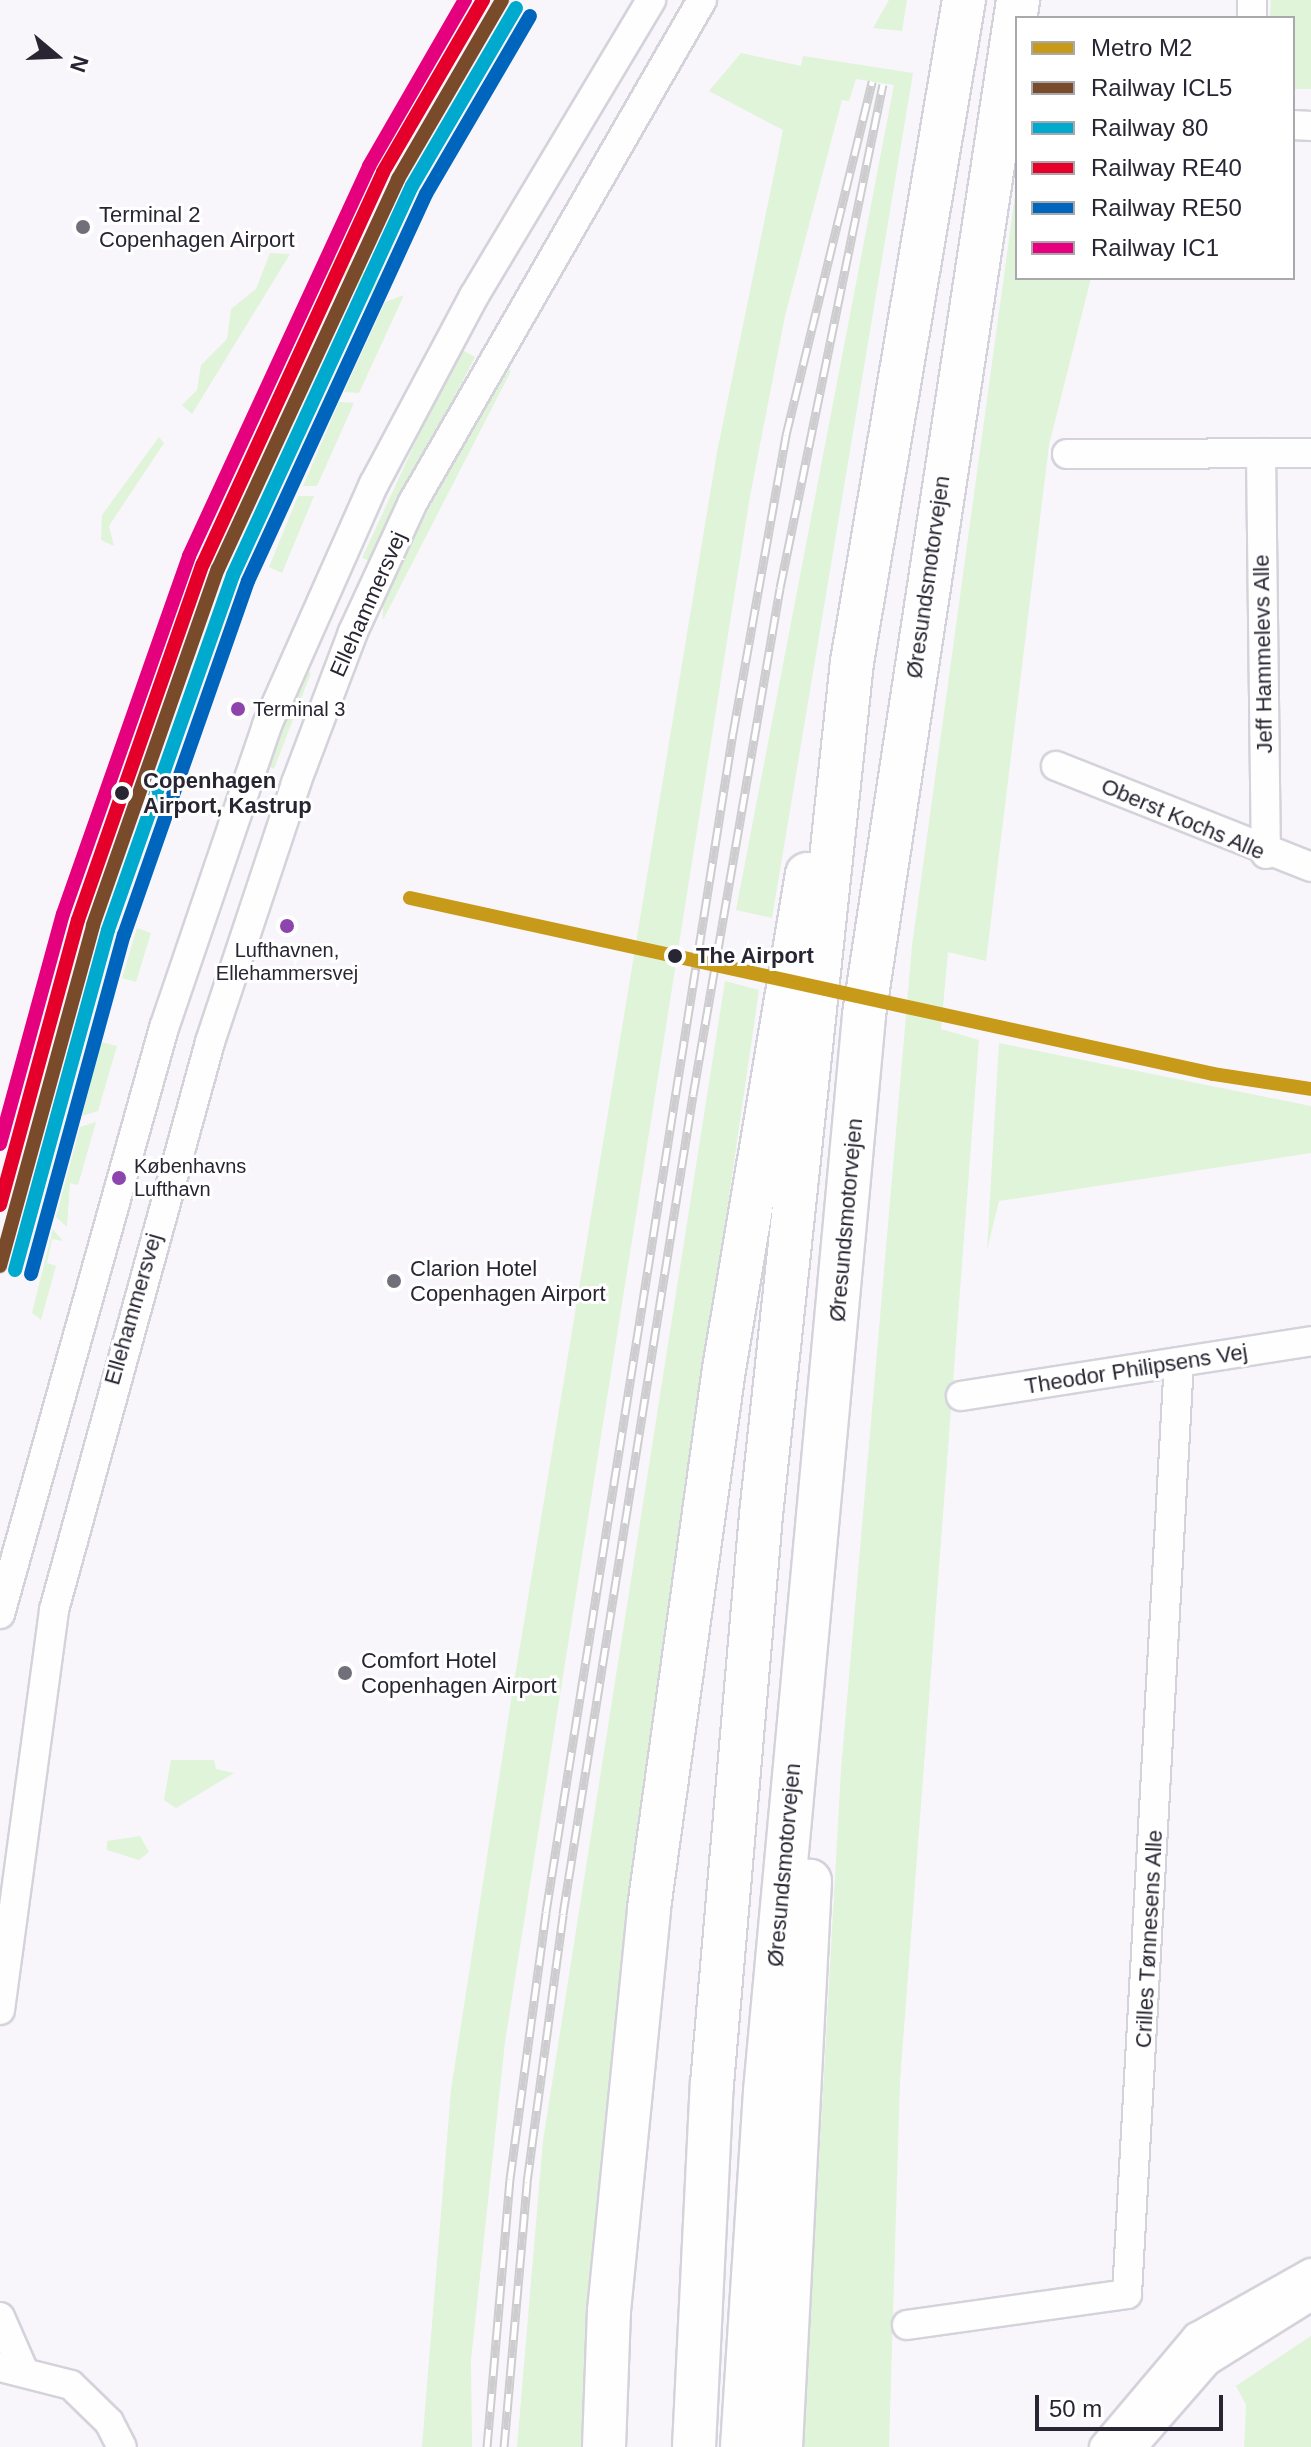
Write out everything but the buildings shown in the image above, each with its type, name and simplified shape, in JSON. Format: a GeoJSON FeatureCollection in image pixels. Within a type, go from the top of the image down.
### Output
{"type":"FeatureCollection","features":[{"type":"Feature","properties":{"kind":"highway"},"geometry":{"type":"LineString","coordinates":[[604,2447],[609,2311],[649,1908],[773,1060],[852,662],[964,0]]}},
{"type":"Feature","properties":{"kind":"highway","name":"Øresundsmotorvejen"},"geometry":{"type":"LineString","coordinates":[[742,2447],[767,2060],[873,946],[1015,20]]}},
{"type":"Feature","properties":{"kind":"highway"},"geometry":{"type":"LineString","coordinates":[[694,2447],[712,2084],[761,1515],[852,662]]}},
{"type":"Feature","properties":{"kind":"highway"},"geometry":{"type":"LineString","coordinates":[[781,2447],[822,1667],[823,1491]]}},
{"type":"Feature","properties":{"kind":"street","name":"Ellehammersvej"},"geometry":{"type":"LineString","coordinates":[[0,1614],[164,1028],[312,615],[474,296],[651,0]]}},
{"type":"Feature","properties":{"kind":"street","name":"Ellehammersvej"},"geometry":{"type":"LineString","coordinates":[[0,2010],[51,1626],[98,1428],[210,1042],[353,632],[413,502],[702,0]]}},
{"type":"Feature","properties":{"kind":"street"},"geometry":{"type":"LineString","coordinates":[[474,296],[516,319]]}},
{"type":"Feature","properties":{"kind":"street","name":"Jeff Hammelevs Alle"},"geometry":{"type":"LineString","coordinates":[[1261,453],[1266,854]]}},
{"type":"Feature","properties":{"kind":"street"},"geometry":{"type":"LineString","coordinates":[[1067,454],[1311,453]]}},
{"type":"Feature","properties":{"kind":"street"},"geometry":{"type":"LineString","coordinates":[[312,615],[353,632]]}},
{"type":"Feature","properties":{"kind":"street","name":"Oberst Kochs Alle"},"geometry":{"type":"LineString","coordinates":[[1056,766],[1266,854],[1311,867]]}},
{"type":"Feature","properties":{"kind":"street","name":"Theodor Philipsens Vej"},"geometry":{"type":"LineString","coordinates":[[961,1396],[1311,1341]]}},
{"type":"Feature","properties":{"kind":"street","name":"Crilles Tønnesens Alle"},"geometry":{"type":"LineString","coordinates":[[907,2325],[1127,2294],[1179,1362]]}},
{"type":"Feature","properties":{"kind":"street"},"geometry":{"type":"LineString","coordinates":[[1104,2447],[1197,2337],[1311,2273]]}},
{"type":"Feature","properties":{"kind":"street"},"geometry":{"type":"LineString","coordinates":[[1132,2447],[1207,2361],[1311,2296]]}},
{"type":"Feature","properties":{"kind":"street"},"geometry":{"type":"LineString","coordinates":[[0,2317],[11,2367],[92,2401],[122,2447]]}},
{"type":"Feature","properties":{"kind":"green space"},"geometry":{"type":"Polygon","coordinates":[[[889,0],[907,0],[902,31],[873,28],[889,0]]]}},
{"type":"Feature","properties":{"kind":"green space"},"geometry":{"type":"Polygon","coordinates":[[[1271,0],[1311,0],[1311,89],[1295,89],[1295,16],[1270,16],[1271,0]]]}},
{"type":"Feature","properties":{"kind":"green space"},"geometry":{"type":"Polygon","coordinates":[[[741,53],[801,66],[803,56],[913,73],[772,918],[736,910],[894,85],[856,79],[849,101],[842,100],[785,316],[750,496],[505,2042],[471,2360],[472,2447],[422,2447],[451,2090],[511,1701],[717,452],[783,130],[709,91],[741,53]]]}},
{"type":"Feature","properties":{"kind":"green space"},"geometry":{"type":"Polygon","coordinates":[[[1015,196],[1015,280],[1090,280],[1049,445],[986,961],[948,952],[941,1029],[979,1040],[900,2081],[889,2447],[803,2447],[841,1770],[912,946],[1015,196]]]}},
{"type":"Feature","properties":{"kind":"green space"},"geometry":{"type":"Polygon","coordinates":[[[323,252],[380,280],[373,297],[334,268],[329,277],[315,270],[323,252]]]}},
{"type":"Feature","properties":{"kind":"green space"},"geometry":{"type":"Polygon","coordinates":[[[270,253],[290,254],[192,414],[182,405],[197,390],[201,365],[227,339],[231,309],[256,289],[270,253]]]}},
{"type":"Feature","properties":{"kind":"green space"},"geometry":{"type":"Polygon","coordinates":[[[404,295],[359,393],[344,392],[385,302],[404,295]]]}},
{"type":"Feature","properties":{"kind":"green space"},"geometry":{"type":"Polygon","coordinates":[[[459,348],[475,357],[370,561],[362,558],[459,348]]]}},
{"type":"Feature","properties":{"kind":"green space"},"geometry":{"type":"Polygon","coordinates":[[[502,366],[511,371],[383,620],[383,598],[502,366]]]}},
{"type":"Feature","properties":{"kind":"green space"},"geometry":{"type":"Polygon","coordinates":[[[339,402],[354,403],[317,486],[303,486],[339,402]]]}},
{"type":"Feature","properties":{"kind":"green space"},"geometry":{"type":"Polygon","coordinates":[[[159,437],[164,443],[109,526],[114,546],[101,540],[102,515],[159,437]]]}},
{"type":"Feature","properties":{"kind":"green space"},"geometry":{"type":"Polygon","coordinates":[[[298,496],[314,496],[282,573],[269,567],[298,496]]]}},
{"type":"Feature","properties":{"kind":"green space"},"geometry":{"type":"Polygon","coordinates":[[[303,670],[311,673],[274,769],[268,766],[303,670]]]}},
{"type":"Feature","properties":{"kind":"green space"},"geometry":{"type":"Polygon","coordinates":[[[137,928],[151,933],[136,982],[122,978],[137,928]]]}},
{"type":"Feature","properties":{"kind":"green space"},"geometry":{"type":"Polygon","coordinates":[[[725,981],[759,990],[641,1802],[584,2447],[517,2447],[543,2141],[725,981]]]}},
{"type":"Feature","properties":{"kind":"green space"},"geometry":{"type":"Polygon","coordinates":[[[101,1042],[117,1046],[98,1111],[82,1116],[101,1042]]]}},
{"type":"Feature","properties":{"kind":"green space"},"geometry":{"type":"Polygon","coordinates":[[[999,1043],[1311,1106],[1311,1153],[999,1201],[987,1250],[999,1043]]]}},
{"type":"Feature","properties":{"kind":"green space"},"geometry":{"type":"Polygon","coordinates":[[[96,1122],[78,1185],[70,1183],[67,1227],[56,1217],[80,1127],[96,1122]]]}},
{"type":"Feature","properties":{"kind":"green space"},"geometry":{"type":"Polygon","coordinates":[[[53,1229],[63,1241],[52,1239],[47,1263],[56,1266],[41,1320],[32,1313],[53,1229]]]}},
{"type":"Feature","properties":{"kind":"green space"},"geometry":{"type":"Polygon","coordinates":[[[171,1760],[214,1760],[216,1769],[234,1773],[176,1808],[164,1800],[171,1760]]]}},
{"type":"Feature","properties":{"kind":"green space"},"geometry":{"type":"Polygon","coordinates":[[[140,1836],[149,1852],[139,1860],[107,1850],[107,1841],[140,1836]]]}},
{"type":"Feature","properties":{"kind":"green space"},"geometry":{"type":"Polygon","coordinates":[[[1311,2336],[1311,2447],[1244,2447],[1246,2405],[1236,2386],[1311,2336]]]}},
{"type":"Feature","properties":{"kind":"railway"},"geometry":{"type":"LineString","coordinates":[[487,2447],[510,2179],[546,1912],[733,733],[786,435],[872,81]]}},
{"type":"Feature","properties":{"kind":"railway"},"geometry":{"type":"LineString","coordinates":[[504,2447],[527,2182],[563,1914],[693,1095],[780,588],[883,84]]}},
{"type":"Feature","properties":{"kind":"metro line","name":"M2"},"geometry":{"type":"LineString","coordinates":[[410,898],[1213,1074],[1311,1089]]}},
{"type":"Feature","properties":{"kind":"rail line","name":"IC1"},"geometry":{"type":"LineString","coordinates":[[0,1144],[63,914],[189,556],[369,166],[465,0]]}},
{"type":"Feature","properties":{"kind":"rail line","name":"RE40"},"geometry":{"type":"LineString","coordinates":[[0,1205],[78,920],[203,564],[383,172],[483,0]]}},
{"type":"Feature","properties":{"kind":"rail line","name":"ICL5"},"geometry":{"type":"LineString","coordinates":[[0,1266],[93,925],[218,569],[398,179],[502,0]]}},
{"type":"Feature","properties":{"kind":"rail line","name":"80"},"geometry":{"type":"LineString","coordinates":[[15,1270],[108,930],[233,575],[412,186],[516,8]]}},
{"type":"Feature","properties":{"kind":"rail line","name":"RE50"},"geometry":{"type":"LineString","coordinates":[[31,1274],[124,935],[248,581],[426,194],[530,16]]}},
{"type":"Feature","properties":{"kind":"place","name":"Terminal 2 Copenhagen Airport"},"geometry":{"type":"Point","coordinates":[83,227]}},
{"type":"Feature","properties":{"kind":"place","name":"Terminal 3"},"geometry":{"type":"Point","coordinates":[238,709]}},
{"type":"Feature","properties":{"kind":"place","name":"Copenhagen Airport, Kastrup"},"geometry":{"type":"Point","coordinates":[122,793]}},
{"type":"Feature","properties":{"kind":"place","name":"Lufthavnen, Ellehammersvej"},"geometry":{"type":"Point","coordinates":[287,926]}},
{"type":"Feature","properties":{"kind":"place","name":"The Airport"},"geometry":{"type":"Point","coordinates":[675,956]}},
{"type":"Feature","properties":{"kind":"place","name":"Københavns Lufthavn"},"geometry":{"type":"Point","coordinates":[119,1178]}},
{"type":"Feature","properties":{"kind":"place","name":"Clarion Hotel Copenhagen Airport"},"geometry":{"type":"Point","coordinates":[394,1281]}},
{"type":"Feature","properties":{"kind":"place","name":"Comfort Hotel Copenhagen Airport"},"geometry":{"type":"Point","coordinates":[345,1673]}}]}
